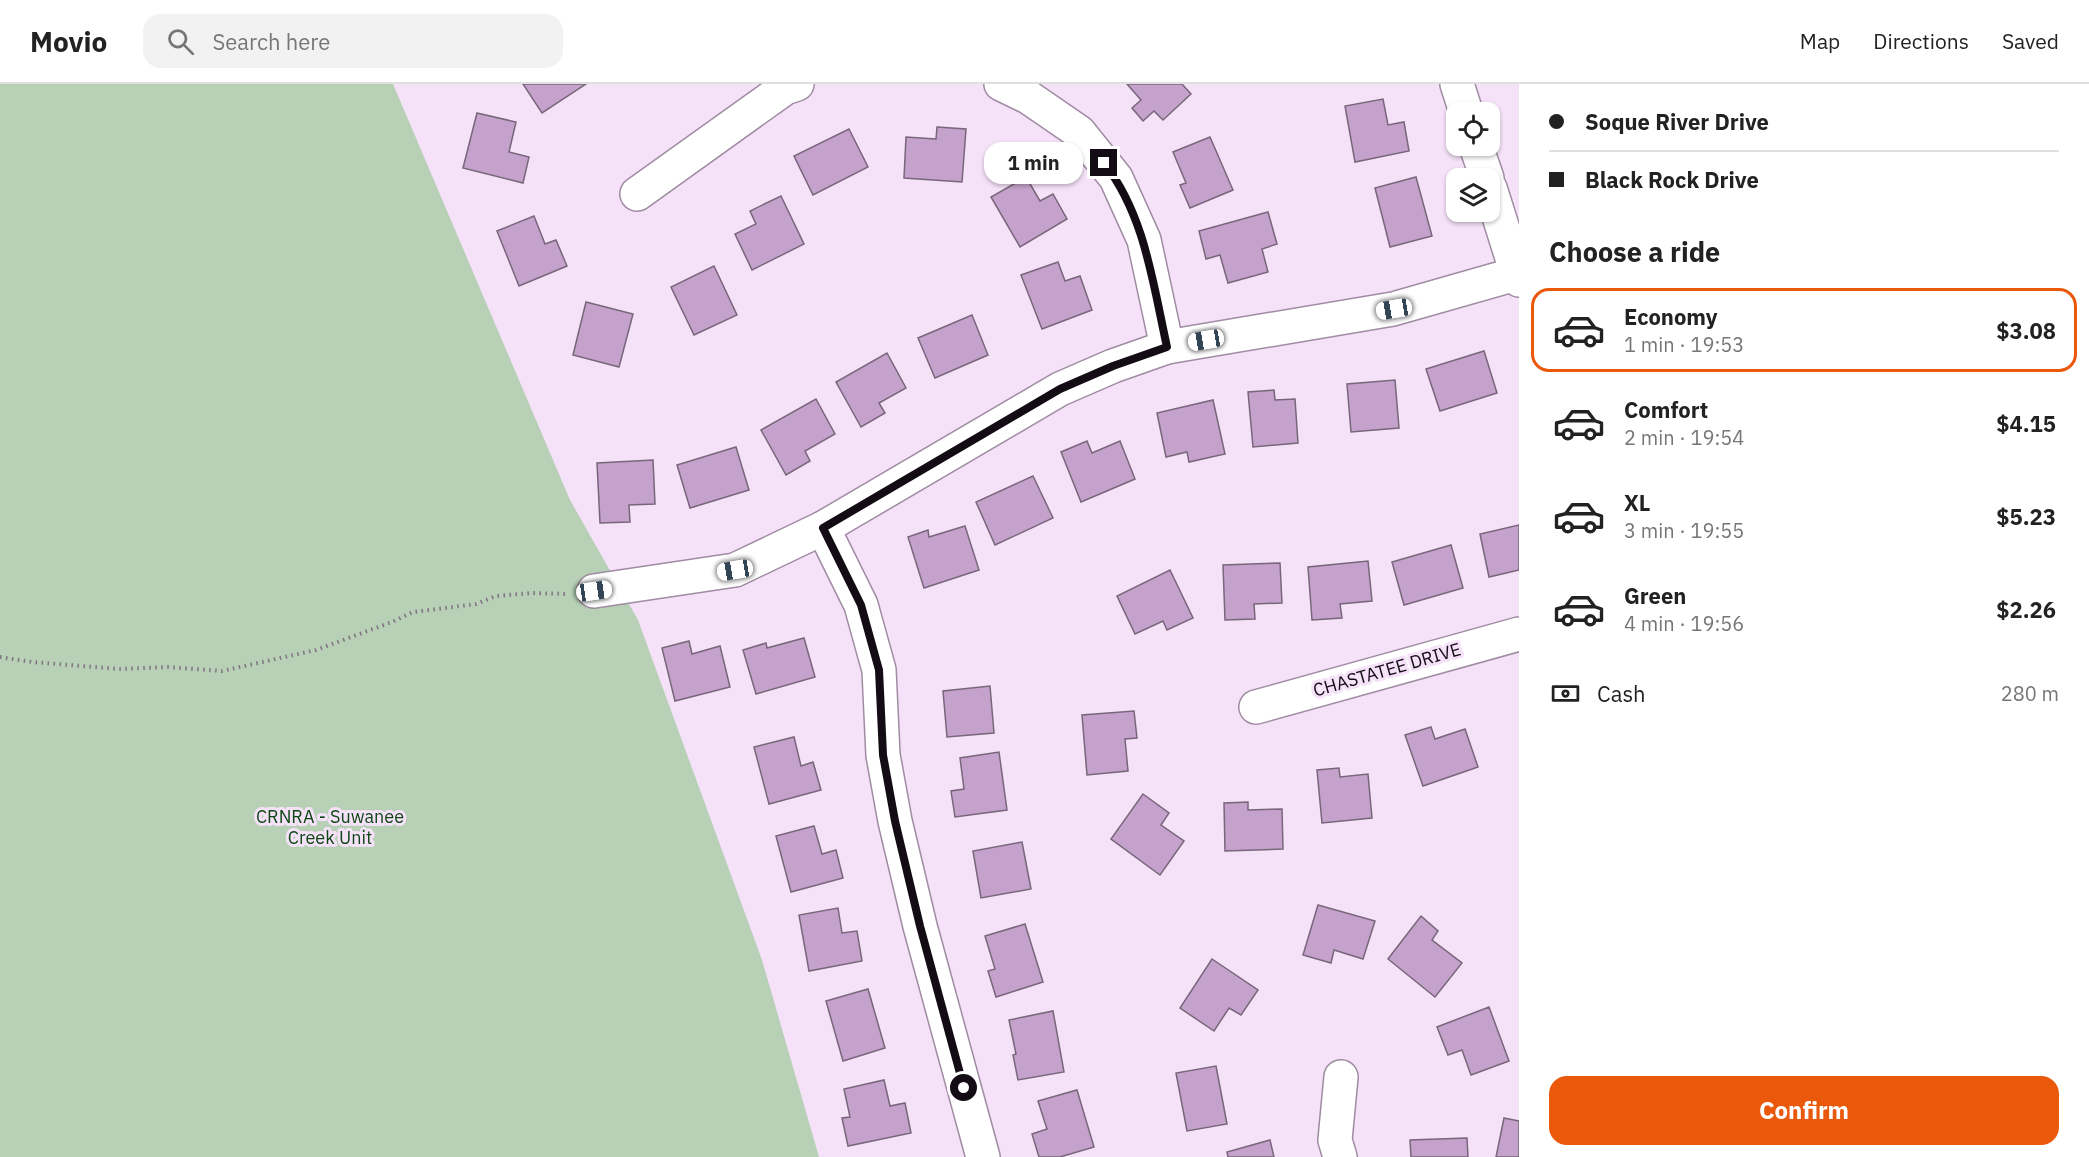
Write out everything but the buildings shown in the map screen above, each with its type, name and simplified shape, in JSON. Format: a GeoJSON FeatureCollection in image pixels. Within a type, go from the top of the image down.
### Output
{"type":"FeatureCollection","features":[{"type":"Feature","properties":{"kind":"street"},"geometry":{"type":"LineString","coordinates":[[637,194],[785,88],[797,84]]}},
{"type":"Feature","properties":{"kind":"street"},"geometry":{"type":"LineString","coordinates":[[1001,84],[1028,97],[1079,132],[1116,178],[1144,240],[1167,347]]}},
{"type":"Feature","properties":{"kind":"street"},"geometry":{"type":"LineString","coordinates":[[1457,84],[1463,102]]}},
{"type":"Feature","properties":{"kind":"street"},"geometry":{"type":"LineString","coordinates":[[594,591],[735,570],[823,528],[1060,389],[1113,366],[1167,347],[1394,309],[1518,275],[1500,219]]}},
{"type":"Feature","properties":{"kind":"street"},"geometry":{"type":"LineString","coordinates":[[823,528],[861,605],[879,670],[883,755],[895,821],[920,926],[983,1157]]}},
{"type":"Feature","properties":{"kind":"street","name":"CHASTATEE DRIVE"},"geometry":{"type":"LineString","coordinates":[[1256,707],[1519,634]]}},
{"type":"Feature","properties":{"kind":"street"},"geometry":{"type":"LineString","coordinates":[[1340,1157],[1335,1140],[1341,1077]]}},
{"type":"Feature","properties":{"kind":"path"},"geometry":{"type":"LineString","coordinates":[[0,657],[119,669],[168,667],[222,671],[316,650],[413,612],[476,604],[496,596],[594,591]]}},
{"type":"Feature","properties":{"kind":"green space","name":"CRNRA - Suwanee Creek Unit"},"geometry":{"type":"Polygon","coordinates":[[[0,84],[393,84],[570,500],[638,620],[762,960],[819,1157],[0,1157],[0,84]]]}},
{"type":"Feature","properties":{"kind":"route"},"geometry":{"type":"LineString","coordinates":[[964,1088],[920,926],[895,821],[883,755],[879,670],[861,605],[823,528],[1060,389],[1113,366],[1167,347],[1144,240],[1116,178],[1104,163]]}}]}
